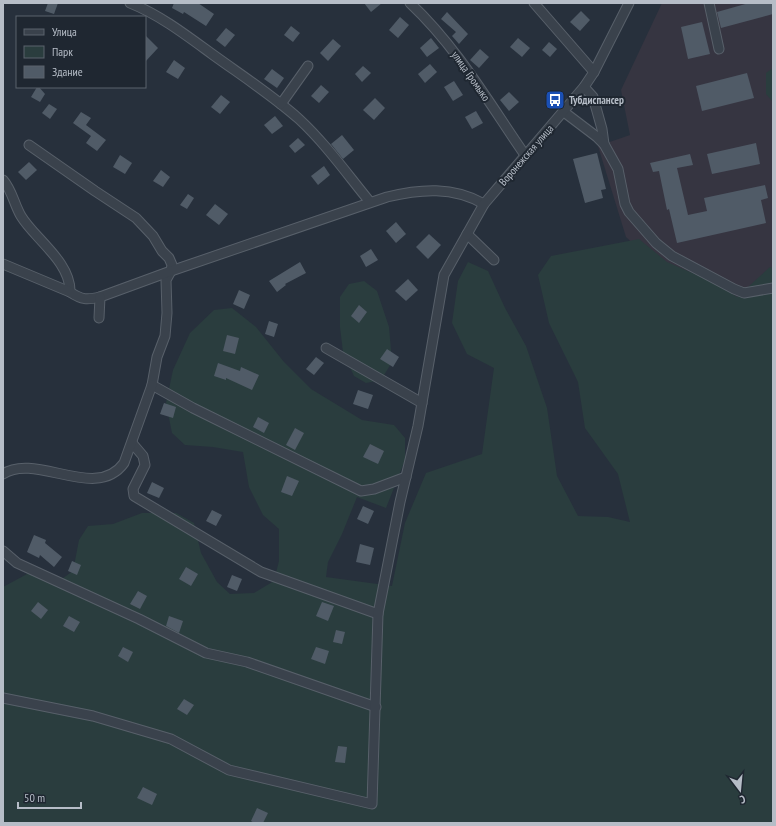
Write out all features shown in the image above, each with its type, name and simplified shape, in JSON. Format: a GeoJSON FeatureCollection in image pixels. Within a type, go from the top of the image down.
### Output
{"type":"FeatureCollection","features":[{"type":"Feature","properties":{"kind":"street"},"geometry":{"type":"LineString","coordinates":[[130,3],[148,10],[180,30],[281,104],[300,120],[324,145],[370,202]]}},
{"type":"Feature","properties":{"kind":"street","name":"улица Громыко"},"geometry":{"type":"LineString","coordinates":[[410,3],[424,16],[451,47],[525,155]]}},
{"type":"Feature","properties":{"kind":"street"},"geometry":{"type":"LineString","coordinates":[[534,3],[594,72]]}},
{"type":"Feature","properties":{"kind":"street","name":"Воронежская улица"},"geometry":{"type":"LineString","coordinates":[[3,698],[93,716],[171,739],[228,770],[372,804],[378,614],[422,403],[444,275],[484,204],[584,87],[594,72],[629,3]]}},
{"type":"Feature","properties":{"kind":"street"},"geometry":{"type":"LineString","coordinates":[[708,3],[719,49]]}},
{"type":"Feature","properties":{"kind":"street"},"geometry":{"type":"LineString","coordinates":[[281,104],[308,66]]}},
{"type":"Feature","properties":{"kind":"street"},"geometry":{"type":"LineString","coordinates":[[584,87],[593,97],[602,129],[604,144]]}},
{"type":"Feature","properties":{"kind":"street"},"geometry":{"type":"LineString","coordinates":[[564,112],[604,144],[618,169],[625,204],[629,212],[656,243],[672,256],[744,293],[773,288]]}},
{"type":"Feature","properties":{"kind":"street"},"geometry":{"type":"LineString","coordinates":[[3,474],[21,468],[81,478],[97,479],[111,475],[120,469],[132,443],[152,385],[157,357],[165,336],[167,313],[166,280],[171,271],[172,265],[169,258],[162,251],[153,236],[136,218],[29,145]]}},
{"type":"Feature","properties":{"kind":"street"},"geometry":{"type":"LineString","coordinates":[[3,180],[8,186],[22,217],[50,248],[66,274],[71,287],[70,292]]}},
{"type":"Feature","properties":{"kind":"street"},"geometry":{"type":"LineString","coordinates":[[3,264],[86,300],[100,298],[171,271],[394,195],[422,190],[446,191],[472,197],[484,204]]}},
{"type":"Feature","properties":{"kind":"street"},"geometry":{"type":"LineString","coordinates":[[467,234],[494,260]]}},
{"type":"Feature","properties":{"kind":"street"},"geometry":{"type":"LineString","coordinates":[[100,298],[100,318]]}},
{"type":"Feature","properties":{"kind":"street"},"geometry":{"type":"LineString","coordinates":[[326,348],[422,403]]}},
{"type":"Feature","properties":{"kind":"street"},"geometry":{"type":"LineString","coordinates":[[152,385],[193,408],[362,491],[374,489],[406,477]]}},
{"type":"Feature","properties":{"kind":"street"},"geometry":{"type":"LineString","coordinates":[[132,443],[143,456],[145,465],[133,489],[134,496],[261,572],[378,614]]}},
{"type":"Feature","properties":{"kind":"street"},"geometry":{"type":"LineString","coordinates":[[3,551],[17,563],[139,619],[206,654],[247,662],[376,707]]}},
{"type":"Feature","properties":{"kind":"shaded area"},"geometry":{"type":"Polygon","coordinates":[[[662,3],[773,3],[773,353],[748,349],[626,237],[598,146],[630,135],[621,90],[662,3]]]}},
{"type":"Feature","properties":{"kind":"green space"},"geometry":{"type":"Polygon","coordinates":[[[773,68],[773,102],[766,94],[766,73],[773,68]]]}},
{"type":"Feature","properties":{"kind":"green space"},"geometry":{"type":"Polygon","coordinates":[[[639,239],[667,262],[718,284],[737,297],[770,267],[773,268],[773,823],[3,823],[3,587],[29,573],[59,581],[73,571],[79,540],[88,526],[113,524],[142,513],[176,513],[194,523],[201,553],[217,582],[230,594],[254,593],[274,581],[279,561],[279,529],[263,515],[249,487],[243,452],[213,447],[185,445],[172,433],[166,403],[173,370],[190,333],[214,310],[232,308],[256,327],[284,362],[311,389],[362,420],[394,425],[405,438],[405,460],[386,508],[357,497],[342,534],[328,562],[326,577],[392,586],[405,523],[426,473],[482,454],[494,368],[467,354],[452,323],[458,281],[468,262],[488,271],[505,308],[526,346],[547,408],[557,476],[578,516],[608,517],[630,522],[618,474],[585,428],[578,382],[549,323],[538,275],[551,256],[639,239]]]}},
{"type":"Feature","properties":{"kind":"green space"},"geometry":{"type":"Polygon","coordinates":[[[364,281],[377,291],[389,327],[392,362],[381,380],[366,383],[354,376],[343,352],[340,327],[340,297],[349,284],[364,281]]]}},
{"type":"Feature","properties":{"kind":"building"},"geometry":{"type":"Polygon","coordinates":[[[48,3],[58,3],[54,14],[45,11],[48,3]]]}},
{"type":"Feature","properties":{"kind":"building"},"geometry":{"type":"Polygon","coordinates":[[[174,3],[198,3],[214,14],[206,26],[184,12],[183,14],[172,8],[174,3]]]}},
{"type":"Feature","properties":{"kind":"building"},"geometry":{"type":"Polygon","coordinates":[[[364,3],[382,3],[371,12],[364,3]]]}},
{"type":"Feature","properties":{"kind":"building"},"geometry":{"type":"Polygon","coordinates":[[[749,3],[773,3],[773,14],[721,28],[717,12],[749,3]]]}},
{"type":"Feature","properties":{"kind":"building"},"geometry":{"type":"Polygon","coordinates":[[[581,11],[590,20],[580,31],[570,22],[581,11]]]}},
{"type":"Feature","properties":{"kind":"building"},"geometry":{"type":"Polygon","coordinates":[[[447,12],[468,34],[459,44],[452,36],[456,32],[441,19],[447,12]]]}},
{"type":"Feature","properties":{"kind":"building"},"geometry":{"type":"Polygon","coordinates":[[[400,17],[409,25],[398,38],[389,30],[400,17]]]}},
{"type":"Feature","properties":{"kind":"building"},"geometry":{"type":"Polygon","coordinates":[[[702,22],[710,54],[688,59],[681,27],[702,22]]]}},
{"type":"Feature","properties":{"kind":"building"},"geometry":{"type":"Polygon","coordinates":[[[291,26],[300,33],[293,42],[284,35],[291,26]]]}},
{"type":"Feature","properties":{"kind":"building"},"geometry":{"type":"Polygon","coordinates":[[[226,28],[235,35],[225,47],[216,40],[226,28]]]}},
{"type":"Feature","properties":{"kind":"building"},"geometry":{"type":"Polygon","coordinates":[[[146,36],[158,48],[146,61],[146,36]]]}},
{"type":"Feature","properties":{"kind":"building"},"geometry":{"type":"Polygon","coordinates":[[[431,38],[439,48],[427,57],[420,48],[431,38]]]}},
{"type":"Feature","properties":{"kind":"building"},"geometry":{"type":"Polygon","coordinates":[[[518,38],[530,48],[522,57],[510,47],[518,38]]]}},
{"type":"Feature","properties":{"kind":"building"},"geometry":{"type":"Polygon","coordinates":[[[333,39],[341,46],[328,61],[320,53],[333,39]]]}},
{"type":"Feature","properties":{"kind":"building"},"geometry":{"type":"Polygon","coordinates":[[[549,42],[557,49],[550,57],[542,50],[549,42]]]}},
{"type":"Feature","properties":{"kind":"building"},"geometry":{"type":"Polygon","coordinates":[[[480,49],[489,57],[479,68],[470,60],[480,49]]]}},
{"type":"Feature","properties":{"kind":"building"},"geometry":{"type":"Polygon","coordinates":[[[174,60],[185,68],[178,79],[166,72],[174,60]]]}},
{"type":"Feature","properties":{"kind":"building"},"geometry":{"type":"Polygon","coordinates":[[[430,64],[437,72],[425,83],[418,74],[430,64]]]}},
{"type":"Feature","properties":{"kind":"building"},"geometry":{"type":"Polygon","coordinates":[[[363,66],[371,73],[362,82],[355,74],[363,66]]]}},
{"type":"Feature","properties":{"kind":"building"},"geometry":{"type":"Polygon","coordinates":[[[272,69],[284,78],[277,88],[264,79],[272,69]]]}},
{"type":"Feature","properties":{"kind":"building"},"geometry":{"type":"Polygon","coordinates":[[[747,73],[754,98],[702,111],[696,86],[747,73]]]}},
{"type":"Feature","properties":{"kind":"building"},"geometry":{"type":"Polygon","coordinates":[[[454,81],[463,95],[453,101],[444,87],[454,81]]]}},
{"type":"Feature","properties":{"kind":"building"},"geometry":{"type":"Polygon","coordinates":[[[321,85],[329,92],[319,103],[311,96],[321,85]]]}},
{"type":"Feature","properties":{"kind":"building"},"geometry":{"type":"Polygon","coordinates":[[[36,88],[40,88],[45,94],[40,102],[31,97],[36,88]]]}},
{"type":"Feature","properties":{"kind":"building"},"geometry":{"type":"Polygon","coordinates":[[[509,92],[519,102],[509,111],[500,100],[509,92]]]}},
{"type":"Feature","properties":{"kind":"building"},"geometry":{"type":"Polygon","coordinates":[[[221,95],[230,102],[220,114],[211,107],[221,95]]]}},
{"type":"Feature","properties":{"kind":"building"},"geometry":{"type":"Polygon","coordinates":[[[375,98],[385,108],[374,120],[363,110],[375,98]]]}},
{"type":"Feature","properties":{"kind":"building"},"geometry":{"type":"Polygon","coordinates":[[[49,104],[57,109],[50,119],[42,113],[49,104]]]}},
{"type":"Feature","properties":{"kind":"building"},"geometry":{"type":"Polygon","coordinates":[[[476,111],[483,123],[472,129],[465,117],[476,111]]]}},
{"type":"Feature","properties":{"kind":"building"},"geometry":{"type":"Polygon","coordinates":[[[81,112],[91,118],[86,125],[106,140],[97,151],[86,143],[91,136],[73,123],[81,112]]]}},
{"type":"Feature","properties":{"kind":"building"},"geometry":{"type":"Polygon","coordinates":[[[275,116],[283,126],[272,134],[264,125],[275,116]]]}},
{"type":"Feature","properties":{"kind":"building"},"geometry":{"type":"Polygon","coordinates":[[[342,135],[354,150],[343,159],[331,144],[342,135]]]}},
{"type":"Feature","properties":{"kind":"building"},"geometry":{"type":"Polygon","coordinates":[[[298,138],[305,145],[295,153],[289,146],[298,138]]]}},
{"type":"Feature","properties":{"kind":"building"},"geometry":{"type":"Polygon","coordinates":[[[756,143],[760,164],[712,174],[707,154],[756,143]]]}},
{"type":"Feature","properties":{"kind":"building"},"geometry":{"type":"Polygon","coordinates":[[[597,153],[606,189],[601,190],[603,198],[585,203],[573,159],[597,153]]]}},
{"type":"Feature","properties":{"kind":"building"},"geometry":{"type":"Polygon","coordinates":[[[690,154],[693,165],[677,168],[688,215],[707,211],[704,198],[765,185],[768,198],[761,200],[766,223],[677,243],[669,209],[667,210],[659,171],[653,172],[650,163],[690,154]]]}},
{"type":"Feature","properties":{"kind":"building"},"geometry":{"type":"Polygon","coordinates":[[[120,155],[132,163],[125,174],[113,167],[120,155]]]}},
{"type":"Feature","properties":{"kind":"building"},"geometry":{"type":"Polygon","coordinates":[[[29,162],[37,170],[26,180],[18,172],[29,162]]]}},
{"type":"Feature","properties":{"kind":"building"},"geometry":{"type":"Polygon","coordinates":[[[324,166],[330,175],[318,185],[311,176],[324,166]]]}},
{"type":"Feature","properties":{"kind":"building"},"geometry":{"type":"Polygon","coordinates":[[[161,170],[170,177],[163,187],[153,181],[161,170]]]}},
{"type":"Feature","properties":{"kind":"building"},"geometry":{"type":"Polygon","coordinates":[[[188,194],[194,198],[187,209],[180,205],[188,194]]]}},
{"type":"Feature","properties":{"kind":"building"},"geometry":{"type":"Polygon","coordinates":[[[215,204],[228,214],[219,225],[206,215],[215,204]]]}},
{"type":"Feature","properties":{"kind":"building"},"geometry":{"type":"Polygon","coordinates":[[[396,222],[406,234],[396,243],[386,231],[396,222]]]}},
{"type":"Feature","properties":{"kind":"building"},"geometry":{"type":"Polygon","coordinates":[[[429,234],[441,245],[428,259],[416,247],[429,234]]]}},
{"type":"Feature","properties":{"kind":"building"},"geometry":{"type":"Polygon","coordinates":[[[371,249],[378,260],[366,267],[360,256],[371,249]]]}},
{"type":"Feature","properties":{"kind":"building"},"geometry":{"type":"Polygon","coordinates":[[[300,262],[306,273],[285,284],[286,285],[277,292],[269,281],[300,262]]]}},
{"type":"Feature","properties":{"kind":"building"},"geometry":{"type":"Polygon","coordinates":[[[408,279],[418,290],[406,301],[395,291],[408,279]]]}},
{"type":"Feature","properties":{"kind":"building"},"geometry":{"type":"Polygon","coordinates":[[[239,290],[250,295],[244,309],[233,304],[239,290]]]}},
{"type":"Feature","properties":{"kind":"building"},"geometry":{"type":"Polygon","coordinates":[[[359,305],[367,312],[359,323],[351,316],[359,305]]]}},
{"type":"Feature","properties":{"kind":"building"},"geometry":{"type":"Polygon","coordinates":[[[269,321],[278,324],[274,337],[265,334],[269,321]]]}},
{"type":"Feature","properties":{"kind":"building"},"geometry":{"type":"Polygon","coordinates":[[[227,335],[239,338],[235,354],[223,351],[227,335]]]}},
{"type":"Feature","properties":{"kind":"building"},"geometry":{"type":"Polygon","coordinates":[[[387,349],[399,357],[393,367],[380,359],[387,349]]]}},
{"type":"Feature","properties":{"kind":"building"},"geometry":{"type":"Polygon","coordinates":[[[316,357],[324,363],[314,375],[306,369],[316,357]]]}},
{"type":"Feature","properties":{"kind":"building"},"geometry":{"type":"Polygon","coordinates":[[[218,363],[240,371],[241,367],[259,375],[252,390],[226,378],[226,380],[214,376],[218,363]]]}},
{"type":"Feature","properties":{"kind":"building"},"geometry":{"type":"Polygon","coordinates":[[[358,390],[373,395],[368,409],[353,404],[358,390]]]}},
{"type":"Feature","properties":{"kind":"building"},"geometry":{"type":"Polygon","coordinates":[[[164,403],[176,407],[173,418],[160,414],[164,403]]]}},
{"type":"Feature","properties":{"kind":"building"},"geometry":{"type":"Polygon","coordinates":[[[258,417],[269,423],[264,433],[253,427],[258,417]]]}},
{"type":"Feature","properties":{"kind":"building"},"geometry":{"type":"Polygon","coordinates":[[[295,428],[304,433],[295,450],[286,445],[295,428]]]}},
{"type":"Feature","properties":{"kind":"building"},"geometry":{"type":"Polygon","coordinates":[[[370,444],[384,451],[378,464],[363,457],[370,444]]]}},
{"type":"Feature","properties":{"kind":"building"},"geometry":{"type":"Polygon","coordinates":[[[287,476],[299,481],[292,496],[281,492],[287,476]]]}},
{"type":"Feature","properties":{"kind":"building"},"geometry":{"type":"Polygon","coordinates":[[[152,482],[164,488],[159,498],[147,493],[152,482]]]}},
{"type":"Feature","properties":{"kind":"building"},"geometry":{"type":"Polygon","coordinates":[[[363,506],[374,511],[368,524],[357,519],[363,506]]]}},
{"type":"Feature","properties":{"kind":"building"},"geometry":{"type":"Polygon","coordinates":[[[212,510],[222,515],[216,526],[206,521],[212,510]]]}},
{"type":"Feature","properties":{"kind":"building"},"geometry":{"type":"Polygon","coordinates":[[[34,535],[46,540],[45,543],[62,557],[54,567],[40,555],[39,558],[27,552],[34,535]]]}},
{"type":"Feature","properties":{"kind":"building"},"geometry":{"type":"Polygon","coordinates":[[[360,544],[374,548],[370,565],[356,562],[360,544]]]}},
{"type":"Feature","properties":{"kind":"building"},"geometry":{"type":"Polygon","coordinates":[[[72,561],[81,565],[77,575],[68,571],[72,561]]]}},
{"type":"Feature","properties":{"kind":"building"},"geometry":{"type":"Polygon","coordinates":[[[186,567],[198,574],[191,586],[179,579],[186,567]]]}},
{"type":"Feature","properties":{"kind":"building"},"geometry":{"type":"Polygon","coordinates":[[[232,575],[242,579],[237,591],[227,587],[232,575]]]}},
{"type":"Feature","properties":{"kind":"building"},"geometry":{"type":"Polygon","coordinates":[[[138,591],[147,596],[140,609],[130,604],[138,591]]]}},
{"type":"Feature","properties":{"kind":"building"},"geometry":{"type":"Polygon","coordinates":[[[38,602],[48,610],[41,619],[31,611],[38,602]]]}},
{"type":"Feature","properties":{"kind":"building"},"geometry":{"type":"Polygon","coordinates":[[[322,602],[334,606],[328,621],[316,616],[322,602]]]}},
{"type":"Feature","properties":{"kind":"building"},"geometry":{"type":"Polygon","coordinates":[[[69,616],[80,622],[74,632],[63,626],[69,616]]]}},
{"type":"Feature","properties":{"kind":"building"},"geometry":{"type":"Polygon","coordinates":[[[169,616],[183,621],[179,633],[166,626],[169,616]]]}},
{"type":"Feature","properties":{"kind":"building"},"geometry":{"type":"Polygon","coordinates":[[[336,630],[345,632],[342,644],[333,642],[336,630]]]}},
{"type":"Feature","properties":{"kind":"building"},"geometry":{"type":"Polygon","coordinates":[[[123,647],[133,652],[128,662],[118,656],[123,647]]]}},
{"type":"Feature","properties":{"kind":"building"},"geometry":{"type":"Polygon","coordinates":[[[316,647],[329,651],[325,664],[311,659],[316,647]]]}},
{"type":"Feature","properties":{"kind":"building"},"geometry":{"type":"Polygon","coordinates":[[[184,699],[194,705],[187,715],[177,709],[184,699]]]}},
{"type":"Feature","properties":{"kind":"building"},"geometry":{"type":"Polygon","coordinates":[[[338,746],[347,747],[345,763],[335,762],[338,746]]]}},
{"type":"Feature","properties":{"kind":"building"},"geometry":{"type":"Polygon","coordinates":[[[143,787],[157,794],[152,805],[137,798],[143,787]]]}},
{"type":"Feature","properties":{"kind":"building"},"geometry":{"type":"Polygon","coordinates":[[[257,808],[268,813],[263,823],[254,823],[251,821],[257,808]]]}},
{"type":"Feature","properties":{"kind":"place","name":"Тубдиспансер"},"geometry":{"type":"Point","coordinates":[555,100]}}]}
